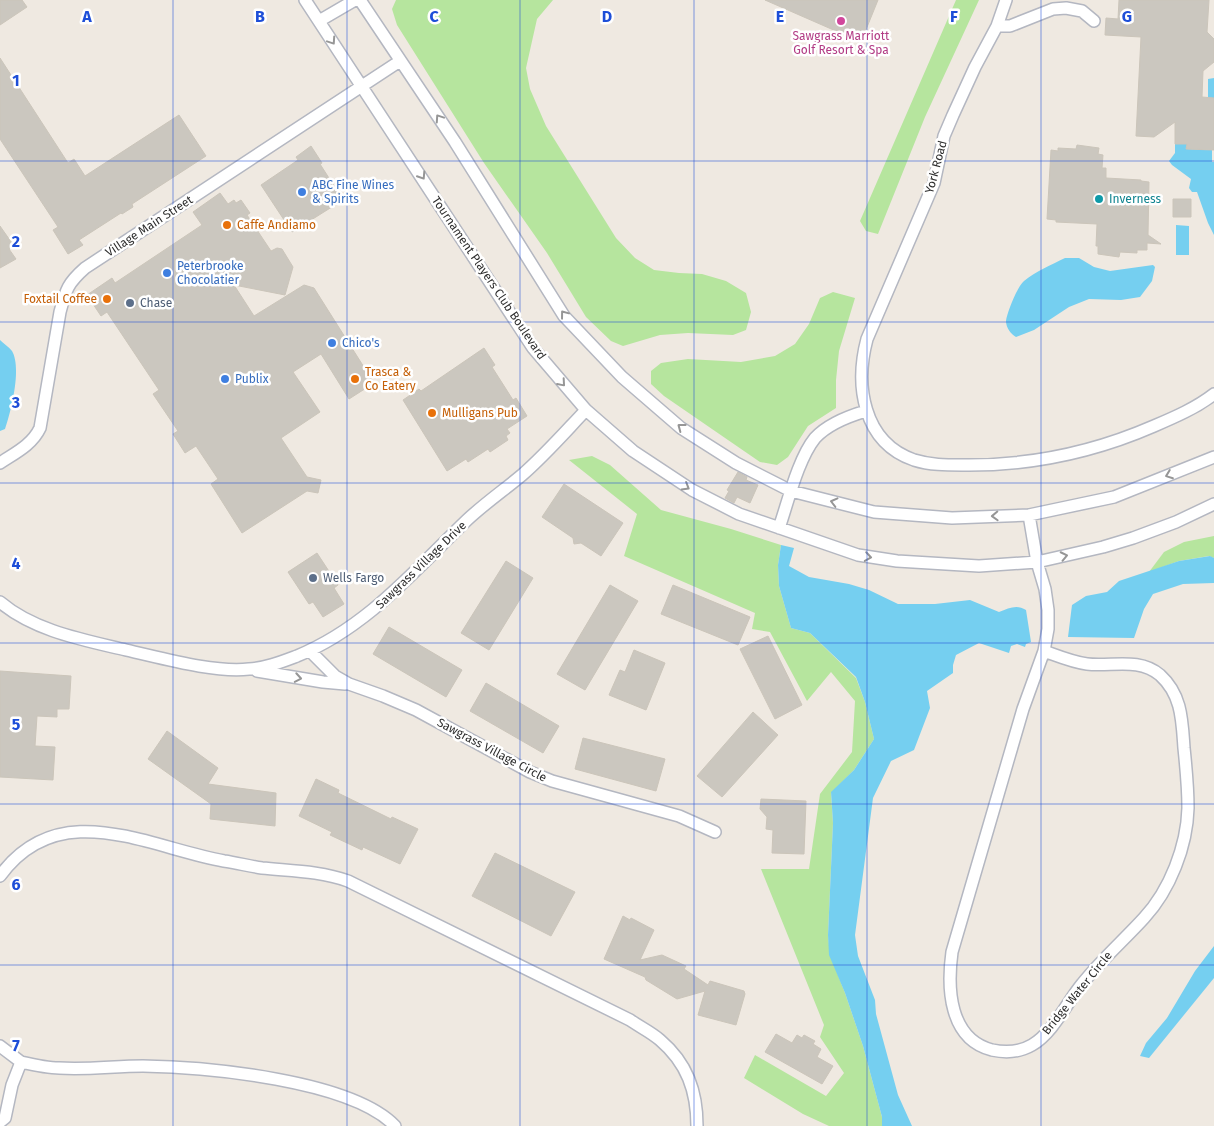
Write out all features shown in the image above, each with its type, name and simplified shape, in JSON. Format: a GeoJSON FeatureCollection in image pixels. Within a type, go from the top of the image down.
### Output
{"type":"FeatureCollection","features":[{"type":"Feature","properties":{"kind":"street","name":"Tournament Players Club Boulevard"},"geometry":{"type":"LineString","coordinates":[[305,0],[533,348],[586,410],[633,451],[692,490],[739,514],[858,556],[897,561],[979,566],[1037,562],[1103,548],[1176,522],[1214,504]]}},
{"type":"Feature","properties":{"kind":"street"},"geometry":{"type":"LineString","coordinates":[[319,21],[355,0]]}},
{"type":"Feature","properties":{"kind":"street"},"geometry":{"type":"LineString","coordinates":[[360,0],[455,142],[564,316],[622,377],[681,428],[736,464],[792,491],[874,512],[952,518],[1029,515],[1114,497],[1214,457]]}},
{"type":"Feature","properties":{"kind":"street","name":"York Road"},"geometry":{"type":"LineString","coordinates":[[1006,0],[998,26],[975,67],[947,129],[934,183],[867,339],[862,358],[860,378],[866,411],[877,432],[886,443],[898,452],[911,459],[933,464],[988,465],[1030,462],[1063,457],[1093,449],[1165,422],[1197,406],[1214,394]]}},
{"type":"Feature","properties":{"kind":"street"},"geometry":{"type":"LineString","coordinates":[[998,26],[1010,26],[1053,9],[1066,8],[1082,11],[1094,21]]}},
{"type":"Feature","properties":{"kind":"street","name":"Village Main Street"},"geometry":{"type":"LineString","coordinates":[[0,463],[29,444],[35,438],[40,428],[60,312],[64,295],[72,279],[93,262],[400,61]]}},
{"type":"Feature","properties":{"kind":"street","name":"Sawgrass Village Drive"},"geometry":{"type":"LineString","coordinates":[[0,602],[31,622],[62,634],[96,643],[204,666],[250,669],[280,663],[310,650],[342,632],[376,608],[414,574],[467,520],[538,460],[586,410]]}},
{"type":"Feature","properties":{"kind":"street"},"geometry":{"type":"LineString","coordinates":[[779,528],[808,449],[816,438],[824,430],[852,415],[866,411]]}},
{"type":"Feature","properties":{"kind":"street","name":"Bridge Water Circle"},"geometry":{"type":"LineString","coordinates":[[1029,515],[1037,562],[1045,589],[1048,629],[1044,651],[1018,728],[952,952],[950,972],[950,993],[960,1025],[976,1043],[998,1052],[1024,1049],[1034,1044],[1045,1034],[1098,965],[1146,917],[1160,897],[1178,860],[1185,833],[1188,808],[1181,709],[1171,687],[1152,669],[1138,665],[1089,664],[1044,651]]}},
{"type":"Feature","properties":{"kind":"street","name":"Sawgrass Village Circle"},"geometry":{"type":"LineString","coordinates":[[310,650],[335,676],[349,684],[416,710],[552,782],[679,816],[715,832]]}},
{"type":"Feature","properties":{"kind":"street"},"geometry":{"type":"LineString","coordinates":[[250,669],[323,682],[349,684]]}},
{"type":"Feature","properties":{"kind":"street"},"geometry":{"type":"LineString","coordinates":[[0,876],[14,858],[47,836],[88,831],[147,840],[218,860],[330,875],[348,881],[630,1020],[660,1040],[680,1063],[690,1079],[694,1094],[697,1126]]}},
{"type":"Feature","properties":{"kind":"street"},"geometry":{"type":"LineString","coordinates":[[0,1046],[21,1062],[59,1068],[143,1066],[249,1075],[322,1089],[341,1095],[379,1113],[395,1126]]}},
{"type":"Feature","properties":{"kind":"street"},"geometry":{"type":"LineString","coordinates":[[0,1122],[5,1118],[12,1085],[21,1062]]}},
{"type":"Feature","properties":{"kind":"street"},"geometry":{"type":"LineString","coordinates":[[0,1093],[12,1085]]}},
{"type":"Feature","properties":{"kind":"green space"},"geometry":{"type":"Polygon","coordinates":[[[396,0],[553,0],[537,19],[526,68],[530,89],[546,126],[616,238],[635,258],[654,270],[702,274],[726,281],[746,293],[751,312],[746,330],[733,335],[688,333],[660,335],[623,346],[611,341],[586,317],[547,253],[484,163],[397,25],[392,9],[396,0]]]}},
{"type":"Feature","properties":{"kind":"green space"},"geometry":{"type":"Polygon","coordinates":[[[956,0],[979,0],[925,117],[878,234],[866,231],[860,221],[956,0]]]}},
{"type":"Feature","properties":{"kind":"green space"},"geometry":{"type":"Polygon","coordinates":[[[833,292],[855,298],[839,351],[836,408],[808,426],[788,457],[777,465],[760,462],[664,396],[651,384],[651,371],[661,363],[688,359],[741,362],[775,356],[795,344],[809,324],[820,298],[833,292]]]}},
{"type":"Feature","properties":{"kind":"green space"},"geometry":{"type":"Polygon","coordinates":[[[592,456],[610,465],[661,510],[781,545],[778,565],[779,586],[791,628],[810,633],[856,678],[865,702],[874,739],[854,770],[831,793],[833,823],[828,935],[830,955],[863,1046],[882,1117],[882,1126],[829,1126],[803,1114],[744,1078],[755,1055],[826,1096],[844,1073],[820,1037],[824,1025],[761,869],[809,869],[820,794],[852,752],[855,701],[831,672],[807,701],[770,632],[752,629],[755,613],[624,556],[637,514],[569,460],[592,456]]]}},
{"type":"Feature","properties":{"kind":"green space"},"geometry":{"type":"Polygon","coordinates":[[[1214,536],[1214,558],[1209,556],[1179,561],[1149,572],[1164,552],[1184,542],[1214,536]]]}},
{"type":"Feature","properties":{"kind":"water"},"geometry":{"type":"Polygon","coordinates":[[[1214,78],[1214,98],[1208,98],[1208,79],[1214,78]]]}},
{"type":"Feature","properties":{"kind":"water"},"geometry":{"type":"Polygon","coordinates":[[[1175,144],[1187,144],[1187,149],[1212,150],[1212,162],[1214,162],[1214,235],[1197,192],[1192,192],[1189,188],[1191,179],[1169,161],[1175,153],[1175,144]]]}},
{"type":"Feature","properties":{"kind":"water"},"geometry":{"type":"Polygon","coordinates":[[[1176,225],[1189,226],[1189,255],[1176,255],[1176,225]]]}},
{"type":"Feature","properties":{"kind":"water"},"geometry":{"type":"Polygon","coordinates":[[[1065,258],[1079,258],[1094,267],[1110,271],[1153,265],[1155,267],[1152,281],[1140,297],[1121,300],[1089,299],[1069,307],[1034,330],[1016,337],[1009,330],[1006,321],[1010,306],[1018,289],[1024,281],[1034,274],[1065,258]]]}},
{"type":"Feature","properties":{"kind":"water"},"geometry":{"type":"Polygon","coordinates":[[[0,340],[12,351],[15,358],[16,378],[15,390],[5,429],[0,431],[0,340]]]}},
{"type":"Feature","properties":{"kind":"water"},"geometry":{"type":"Polygon","coordinates":[[[781,545],[794,548],[789,566],[809,577],[849,584],[869,590],[898,604],[935,604],[970,600],[999,612],[1016,607],[1026,610],[1031,642],[1026,644],[1025,647],[1017,644],[1011,646],[1009,653],[979,643],[956,655],[953,673],[927,691],[930,708],[914,750],[891,761],[873,798],[855,935],[858,956],[875,1000],[876,1014],[898,1095],[912,1126],[882,1126],[882,1117],[863,1046],[845,993],[829,955],[828,935],[833,823],[831,792],[854,770],[874,739],[865,702],[856,677],[810,633],[791,628],[779,586],[778,565],[781,545]]]}},
{"type":"Feature","properties":{"kind":"water"},"geometry":{"type":"Polygon","coordinates":[[[1210,556],[1214,558],[1214,583],[1183,584],[1153,594],[1144,609],[1134,638],[1068,637],[1072,605],[1086,596],[1107,592],[1119,581],[1179,561],[1210,556]]]}},
{"type":"Feature","properties":{"kind":"water"},"geometry":{"type":"Polygon","coordinates":[[[1214,946],[1214,978],[1149,1058],[1140,1056],[1146,1043],[1167,1018],[1195,971],[1214,946]]]}},
{"type":"Feature","properties":{"kind":"building"},"geometry":{"type":"Polygon","coordinates":[[[0,0],[22,0],[27,7],[0,25],[0,0]]]}},
{"type":"Feature","properties":{"kind":"building","name":"Sawgrass Marriott Golf Resort & Spa"},"geometry":{"type":"Polygon","coordinates":[[[765,0],[878,0],[861,42],[765,0]]]}},
{"type":"Feature","properties":{"kind":"building"},"geometry":{"type":"Polygon","coordinates":[[[1119,0],[1209,0],[1207,32],[1214,39],[1214,62],[1203,71],[1202,97],[1214,98],[1214,150],[1186,149],[1187,144],[1175,144],[1175,122],[1154,137],[1136,136],[1141,37],[1105,35],[1106,18],[1118,19],[1119,0]]]}},
{"type":"Feature","properties":{"kind":"building"},"geometry":{"type":"Polygon","coordinates":[[[0,58],[68,163],[74,159],[85,176],[179,115],[206,156],[132,204],[133,207],[79,240],[83,245],[68,254],[53,230],[58,227],[0,139],[0,58]]]}},
{"type":"Feature","properties":{"kind":"building","name":"Inverness"},"geometry":{"type":"Polygon","coordinates":[[[1077,145],[1099,148],[1098,154],[1103,155],[1102,168],[1106,168],[1106,178],[1149,182],[1148,235],[1161,244],[1147,243],[1147,250],[1137,250],[1137,253],[1120,252],[1119,257],[1098,254],[1098,246],[1096,246],[1097,224],[1056,222],[1056,220],[1047,219],[1051,150],[1058,151],[1058,148],[1076,149],[1077,145]]]}},
{"type":"Feature","properties":{"kind":"building","name":"ABC Fine Wines & Spirits"},"geometry":{"type":"Polygon","coordinates":[[[311,146],[343,200],[292,232],[261,185],[298,160],[296,157],[311,146]]]}},
{"type":"Feature","properties":{"kind":"building"},"geometry":{"type":"Polygon","coordinates":[[[220,193],[228,204],[234,200],[236,203],[241,200],[250,213],[247,215],[271,251],[277,248],[282,249],[293,267],[285,295],[234,285],[254,316],[304,285],[314,288],[374,383],[349,399],[321,354],[293,372],[320,412],[281,438],[307,477],[321,480],[318,493],[307,491],[242,533],[211,484],[218,479],[196,446],[185,453],[173,434],[178,431],[153,394],[159,390],[107,312],[101,316],[87,295],[112,278],[115,283],[202,225],[193,212],[220,193]]]}},
{"type":"Feature","properties":{"kind":"building"},"geometry":{"type":"Polygon","coordinates":[[[1173,199],[1191,199],[1191,217],[1173,217],[1173,199]]]}},
{"type":"Feature","properties":{"kind":"building"},"geometry":{"type":"Polygon","coordinates":[[[0,226],[14,246],[9,249],[16,259],[0,268],[0,226]]]}},
{"type":"Feature","properties":{"kind":"building"},"geometry":{"type":"Polygon","coordinates":[[[484,348],[495,365],[492,367],[513,400],[516,398],[527,416],[507,429],[510,433],[506,436],[508,440],[490,452],[488,449],[468,462],[466,459],[447,471],[403,400],[419,389],[421,391],[484,348]]]}},
{"type":"Feature","properties":{"kind":"building"},"geometry":{"type":"Polygon","coordinates":[[[738,472],[747,477],[746,480],[758,485],[750,503],[737,497],[734,503],[725,498],[729,491],[727,490],[738,472]]]}},
{"type":"Feature","properties":{"kind":"building"},"geometry":{"type":"Polygon","coordinates":[[[564,484],[623,523],[601,556],[581,543],[574,544],[573,538],[542,517],[564,484]]]}},
{"type":"Feature","properties":{"kind":"building","name":"Wells Fargo"},"geometry":{"type":"Polygon","coordinates":[[[317,553],[338,585],[334,588],[344,604],[323,617],[313,602],[309,604],[288,572],[317,553]]]}},
{"type":"Feature","properties":{"kind":"building"},"geometry":{"type":"Polygon","coordinates":[[[506,561],[533,578],[489,650],[461,633],[506,561]]]}},
{"type":"Feature","properties":{"kind":"building"},"geometry":{"type":"Polygon","coordinates":[[[610,585],[638,601],[585,690],[557,674],[610,585]]]}},
{"type":"Feature","properties":{"kind":"building"},"geometry":{"type":"Polygon","coordinates":[[[673,585],[750,617],[738,645],[661,614],[673,585]]]}},
{"type":"Feature","properties":{"kind":"building"},"geometry":{"type":"Polygon","coordinates":[[[389,627],[462,670],[446,697],[373,654],[389,627]]]}},
{"type":"Feature","properties":{"kind":"building"},"geometry":{"type":"Polygon","coordinates":[[[768,636],[802,705],[775,719],[740,649],[768,636]]]}},
{"type":"Feature","properties":{"kind":"building"},"geometry":{"type":"Polygon","coordinates":[[[634,650],[665,663],[646,710],[609,695],[620,670],[625,672],[634,650]]]}},
{"type":"Feature","properties":{"kind":"building"},"geometry":{"type":"Polygon","coordinates":[[[0,671],[71,676],[69,709],[57,709],[57,717],[37,716],[35,746],[55,747],[53,780],[0,777],[0,671]]]}},
{"type":"Feature","properties":{"kind":"building"},"geometry":{"type":"Polygon","coordinates":[[[486,683],[559,726],[543,753],[470,711],[486,683]]]}},
{"type":"Feature","properties":{"kind":"building"},"geometry":{"type":"Polygon","coordinates":[[[753,712],[778,735],[722,797],[697,776],[753,712]]]}},
{"type":"Feature","properties":{"kind":"building"},"geometry":{"type":"Polygon","coordinates":[[[167,731],[218,768],[208,784],[276,793],[275,826],[210,819],[211,804],[148,759],[167,731]]]}},
{"type":"Feature","properties":{"kind":"building"},"geometry":{"type":"Polygon","coordinates":[[[583,738],[665,759],[656,791],[575,769],[583,738]]]}},
{"type":"Feature","properties":{"kind":"building"},"geometry":{"type":"Polygon","coordinates":[[[316,779],[339,790],[338,793],[391,819],[392,817],[418,829],[400,864],[363,847],[362,850],[330,835],[332,832],[299,816],[316,779]]]}},
{"type":"Feature","properties":{"kind":"building"},"geometry":{"type":"Polygon","coordinates":[[[761,799],[806,801],[804,854],[772,853],[773,830],[766,829],[767,817],[760,809],[761,799]]]}},
{"type":"Feature","properties":{"kind":"building"},"geometry":{"type":"Polygon","coordinates":[[[495,853],[575,892],[551,936],[472,896],[495,853]]]}},
{"type":"Feature","properties":{"kind":"building"},"geometry":{"type":"Polygon","coordinates":[[[623,916],[654,930],[640,960],[662,955],[686,966],[684,969],[708,985],[710,981],[744,991],[745,994],[736,1025],[698,1015],[705,991],[677,999],[646,980],[645,977],[604,959],[623,916]]]}},
{"type":"Feature","properties":{"kind":"building"},"geometry":{"type":"Polygon","coordinates":[[[776,1034],[792,1043],[797,1035],[802,1038],[804,1035],[815,1041],[813,1044],[821,1049],[817,1057],[833,1066],[822,1084],[765,1052],[776,1034]]]}},
{"type":"Feature","properties":{"kind":"place","name":"Sawgrass Marriott Golf Resort & Spa"},"geometry":{"type":"Point","coordinates":[841,21]}},
{"type":"Feature","properties":{"kind":"place","name":"ABC Fine Wines & Spirits"},"geometry":{"type":"Point","coordinates":[302,192]}},
{"type":"Feature","properties":{"kind":"place","name":"Inverness"},"geometry":{"type":"Point","coordinates":[1099,199]}},
{"type":"Feature","properties":{"kind":"place","name":"Caffe Andiamo"},"geometry":{"type":"Point","coordinates":[227,225]}},
{"type":"Feature","properties":{"kind":"place","name":"Peterbrooke Chocolatier"},"geometry":{"type":"Point","coordinates":[167,273]}},
{"type":"Feature","properties":{"kind":"place","name":"Foxtail Coffee"},"geometry":{"type":"Point","coordinates":[107,299]}},
{"type":"Feature","properties":{"kind":"place","name":"Chase"},"geometry":{"type":"Point","coordinates":[130,303]}},
{"type":"Feature","properties":{"kind":"place","name":"Chico's"},"geometry":{"type":"Point","coordinates":[332,343]}},
{"type":"Feature","properties":{"kind":"place","name":"Publix"},"geometry":{"type":"Point","coordinates":[225,379]}},
{"type":"Feature","properties":{"kind":"place","name":"Trasca & Co Eatery"},"geometry":{"type":"Point","coordinates":[355,379]}},
{"type":"Feature","properties":{"kind":"place","name":"Mulligans Pub"},"geometry":{"type":"Point","coordinates":[432,413]}},
{"type":"Feature","properties":{"kind":"place","name":"Wells Fargo"},"geometry":{"type":"Point","coordinates":[313,578]}}]}
